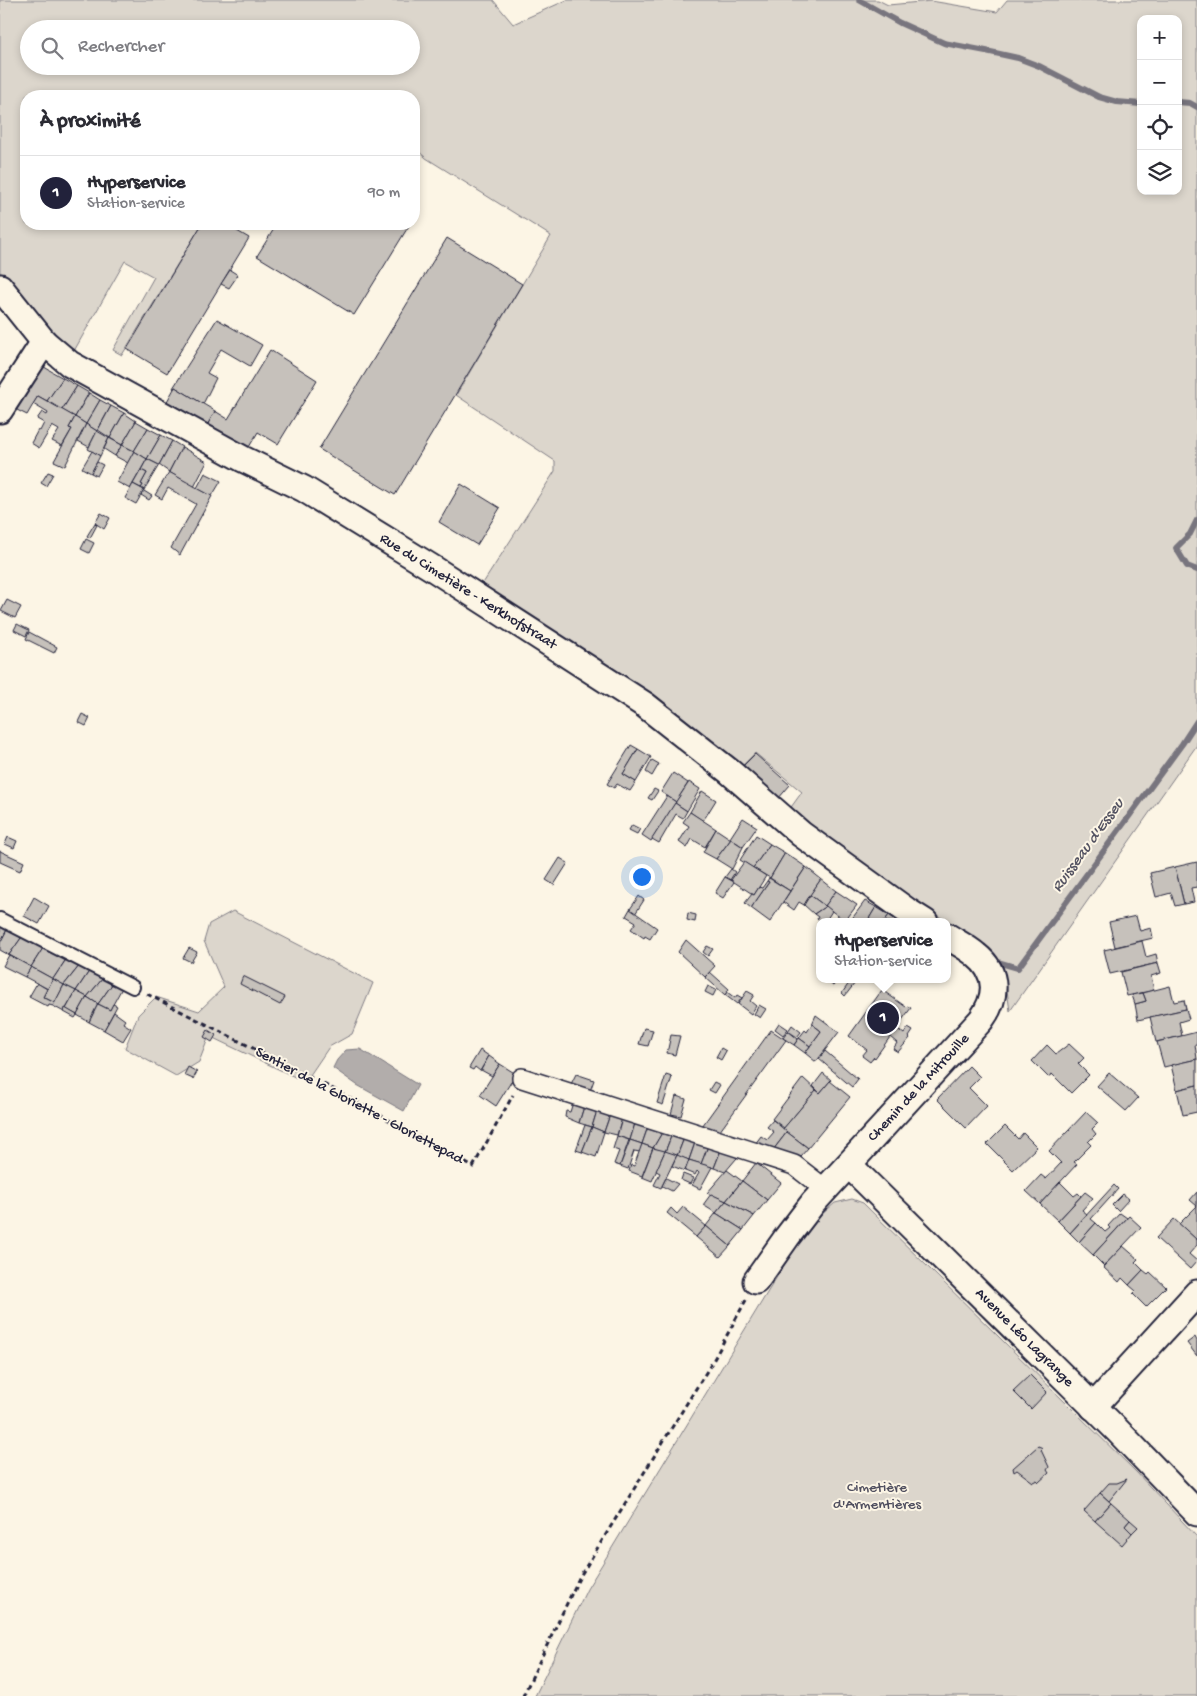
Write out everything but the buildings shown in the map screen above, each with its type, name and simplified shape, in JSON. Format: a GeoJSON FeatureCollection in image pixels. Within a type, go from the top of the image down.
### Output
{"type":"FeatureCollection","features":[{"type":"Feature","properties":{"kind":"street","name":"Rue du Cimetière - Kerkhofstraat"},"geometry":{"type":"LineString","coordinates":[[0,288],[44,342],[70,364],[243,459],[304,490],[434,569],[645,705],[730,772],[801,834],[919,918]]}},
{"type":"Feature","properties":{"kind":"street"},"geometry":{"type":"LineString","coordinates":[[0,410],[44,342]]}},
{"type":"Feature","properties":{"kind":"street","name":"Chemin de la Mitrouille"},"geometry":{"type":"LineString","coordinates":[[849,1165],[975,1027],[987,1011],[992,1000],[994,990],[989,971],[976,954],[951,938]]}},
{"type":"Feature","properties":{"kind":"street"},"geometry":{"type":"LineString","coordinates":[[522,1078],[794,1165],[825,1189]]}},
{"type":"Feature","properties":{"kind":"street"},"geometry":{"type":"LineString","coordinates":[[756,1282],[799,1220],[825,1189],[849,1165]]}},
{"type":"Feature","properties":{"kind":"street","name":"Avenue Léo Lagrange"},"geometry":{"type":"LineString","coordinates":[[849,1165],[1197,1513]]}},
{"type":"Feature","properties":{"kind":"street"},"geometry":{"type":"LineString","coordinates":[[1093,1407],[1197,1293]]}},
{"type":"Feature","properties":{"kind":"lane"},"geometry":{"type":"LineString","coordinates":[[0,919],[133,987]]}},
{"type":"Feature","properties":{"kind":"path","name":"Sentier de la Gloriette - Gloriettepad"},"geometry":{"type":"LineString","coordinates":[[133,987],[334,1090],[473,1167],[522,1078]]}},
{"type":"Feature","properties":{"kind":"path"},"geometry":{"type":"LineString","coordinates":[[523,1696],[579,1578],[713,1361],[756,1282]]}},
{"type":"Feature","properties":{"kind":"green space"},"geometry":{"type":"Polygon","coordinates":[[[0,0],[493,0],[513,24],[567,0],[878,0],[888,5],[931,1],[997,12],[1007,0],[1197,0],[1197,745],[1010,1011],[1005,977],[985,946],[951,924],[951,918],[941,918],[845,856],[789,810],[802,792],[755,753],[741,767],[656,696],[480,588],[555,471],[555,461],[456,395],[551,236],[420,152],[420,90],[20,90],[20,230],[198,230],[122,355],[113,350],[154,277],[125,261],[74,351],[40,324],[0,272],[0,0]]]}},
{"type":"Feature","properties":{"kind":"green space"},"geometry":{"type":"Polygon","coordinates":[[[233,911],[373,983],[352,1034],[329,1047],[310,1075],[297,1078],[209,1036],[199,1062],[176,1076],[125,1048],[138,1015],[156,997],[199,1011],[224,987],[204,941],[209,924],[233,911]]]}},
{"type":"Feature","properties":{"kind":"green space","name":"Cimetière d'Armentières"},"geometry":{"type":"Polygon","coordinates":[[[852,1199],[863,1203],[1136,1472],[1197,1537],[1197,1696],[535,1696],[587,1589],[792,1252],[821,1215],[835,1203],[852,1199]]]}},
{"type":"Feature","properties":{"kind":"shaded area"},"geometry":{"type":"Polygon","coordinates":[[[360,1049],[418,1085],[404,1111],[357,1085],[333,1068],[346,1050],[360,1049]]]}},
{"type":"Feature","properties":{"kind":"waterway","name":"Ruisseau d'Esseu"},"geometry":{"type":"LineString","coordinates":[[859,0],[900,23],[944,43],[1018,58],[1039,66],[1099,97],[1117,102],[1137,104]]}},
{"type":"Feature","properties":{"kind":"waterway","name":"Ruisseau d'Esseu"},"geometry":{"type":"LineString","coordinates":[[1182,102],[1190,103],[1197,107]]}},
{"type":"Feature","properties":{"kind":"waterway","name":"Ruisseau d'Esseu"},"geometry":{"type":"LineString","coordinates":[[1197,520],[1190,534],[1176,548],[1187,566],[1197,570]]}},
{"type":"Feature","properties":{"kind":"waterway","name":"Ruisseau d'Esseu"},"geometry":{"type":"LineString","coordinates":[[994,961],[1018,968],[1197,721]]}},
{"type":"Feature","properties":{"kind":"place","name":"Hyperservice"},"geometry":{"type":"Point","coordinates":[883,1018]}}]}
